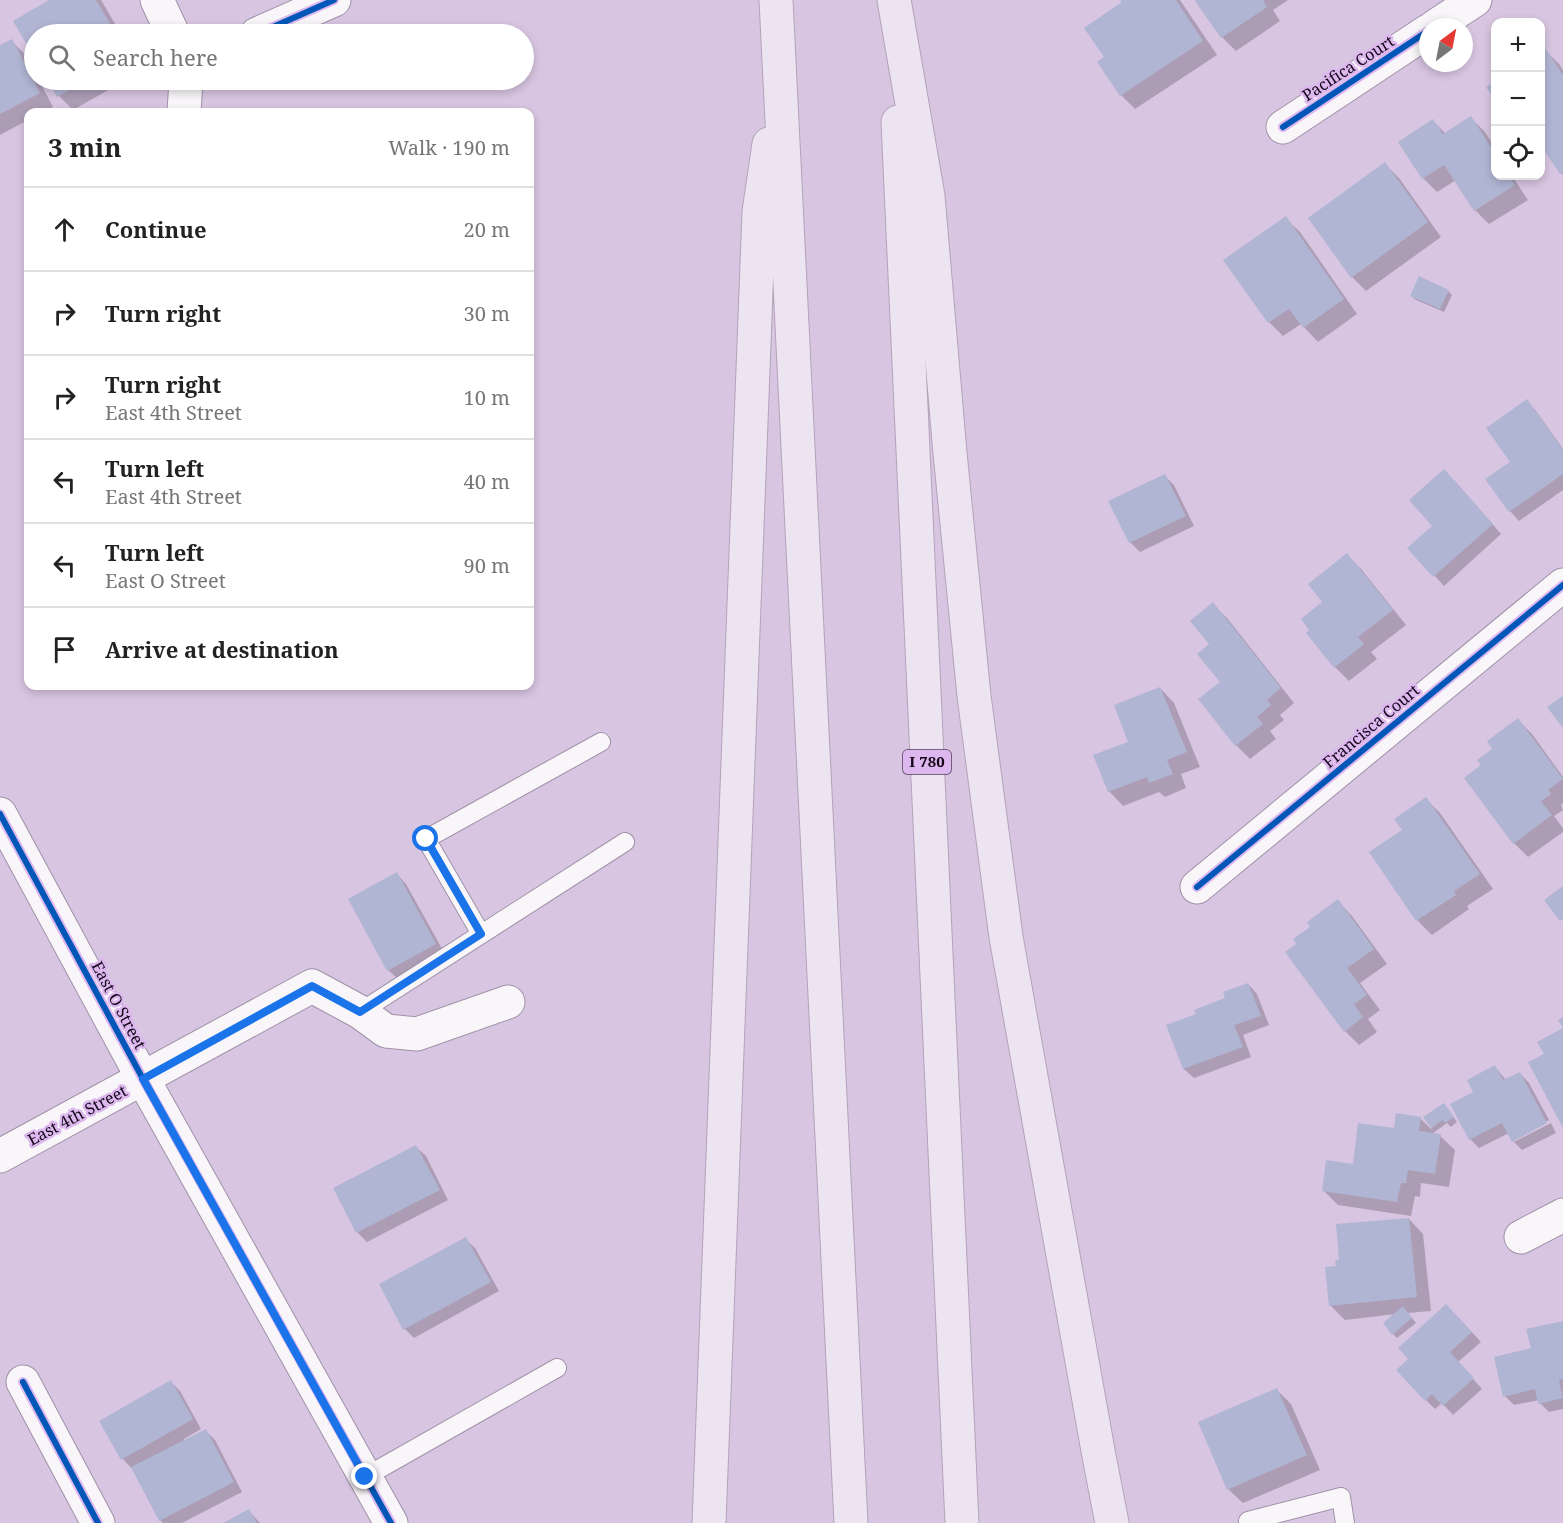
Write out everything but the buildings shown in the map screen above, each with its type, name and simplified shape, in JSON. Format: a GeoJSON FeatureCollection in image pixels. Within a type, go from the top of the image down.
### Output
{"type":"FeatureCollection","features":[{"type":"Feature","properties":{"kind":"highway"},"geometry":{"type":"LineString","coordinates":[[776,0],[851,1523]]}},
{"type":"Feature","properties":{"kind":"highway"},"geometry":{"type":"LineString","coordinates":[[893,0],[928,196],[974,696],[1006,937],[1112,1523]]}},
{"type":"Feature","properties":{"kind":"highway","name":"I 780"},"geometry":{"type":"LineString","coordinates":[[893,0],[962,1523]]}},
{"type":"Feature","properties":{"kind":"highway"},"geometry":{"type":"LineString","coordinates":[[709,1523],[759,212],[779,77]]}},
{"type":"Feature","properties":{"kind":"street"},"geometry":{"type":"LineString","coordinates":[[157,0],[168,24]]}},
{"type":"Feature","properties":{"kind":"street"},"geometry":{"type":"LineString","coordinates":[[280,24],[334,0]]}},
{"type":"Feature","properties":{"kind":"street"},"geometry":{"type":"LineString","coordinates":[[1448,18],[1475,0]]}},
{"type":"Feature","properties":{"kind":"street","name":"Pacifica Court"},"geometry":{"type":"LineString","coordinates":[[1283,127],[1419,37]]}},
{"type":"Feature","properties":{"kind":"street"},"geometry":{"type":"LineString","coordinates":[[184,108],[185,90]]}},
{"type":"Feature","properties":{"kind":"street","name":"Francisca Court"},"geometry":{"type":"LineString","coordinates":[[1197,887],[1563,585]]}},
{"type":"Feature","properties":{"kind":"street","name":"East O Street"},"geometry":{"type":"LineString","coordinates":[[0,814],[143,1079],[390,1523]]}},
{"type":"Feature","properties":{"kind":"street","name":"East 4th Street"},"geometry":{"type":"LineString","coordinates":[[0,1156],[312,986],[360,1012],[386,1031],[417,1034],[508,1002]]}},
{"type":"Feature","properties":{"kind":"street"},"geometry":{"type":"LineString","coordinates":[[1521,1237],[1563,1215]]}},
{"type":"Feature","properties":{"kind":"street"},"geometry":{"type":"LineString","coordinates":[[23,1382],[98,1523]]}},
{"type":"Feature","properties":{"kind":"lane"},"geometry":{"type":"LineString","coordinates":[[481,934],[426,839],[601,742]]}},
{"type":"Feature","properties":{"kind":"lane"},"geometry":{"type":"LineString","coordinates":[[360,1012],[625,842]]}},
{"type":"Feature","properties":{"kind":"lane"},"geometry":{"type":"LineString","coordinates":[[365,1477],[557,1368]]}},
{"type":"Feature","properties":{"kind":"lane"},"geometry":{"type":"LineString","coordinates":[[1248,1521],[1341,1497],[1345,1523]]}},
{"type":"Feature","properties":{"kind":"cycle path"},"geometry":{"type":"LineString","coordinates":[[280,24],[334,0]]}},
{"type":"Feature","properties":{"kind":"cycle path"},"geometry":{"type":"LineString","coordinates":[[1283,127],[1419,37]]}},
{"type":"Feature","properties":{"kind":"cycle path"},"geometry":{"type":"LineString","coordinates":[[1197,887],[1563,585]]}},
{"type":"Feature","properties":{"kind":"cycle path"},"geometry":{"type":"LineString","coordinates":[[0,814],[143,1079],[391,1523]]}},
{"type":"Feature","properties":{"kind":"cycle path"},"geometry":{"type":"LineString","coordinates":[[23,1382],[98,1523]]}},
{"type":"Feature","properties":{"kind":"route"},"geometry":{"type":"LineString","coordinates":[[365,1477],[143,1079],[312,986],[360,1012],[481,934],[426,839]]}}]}
